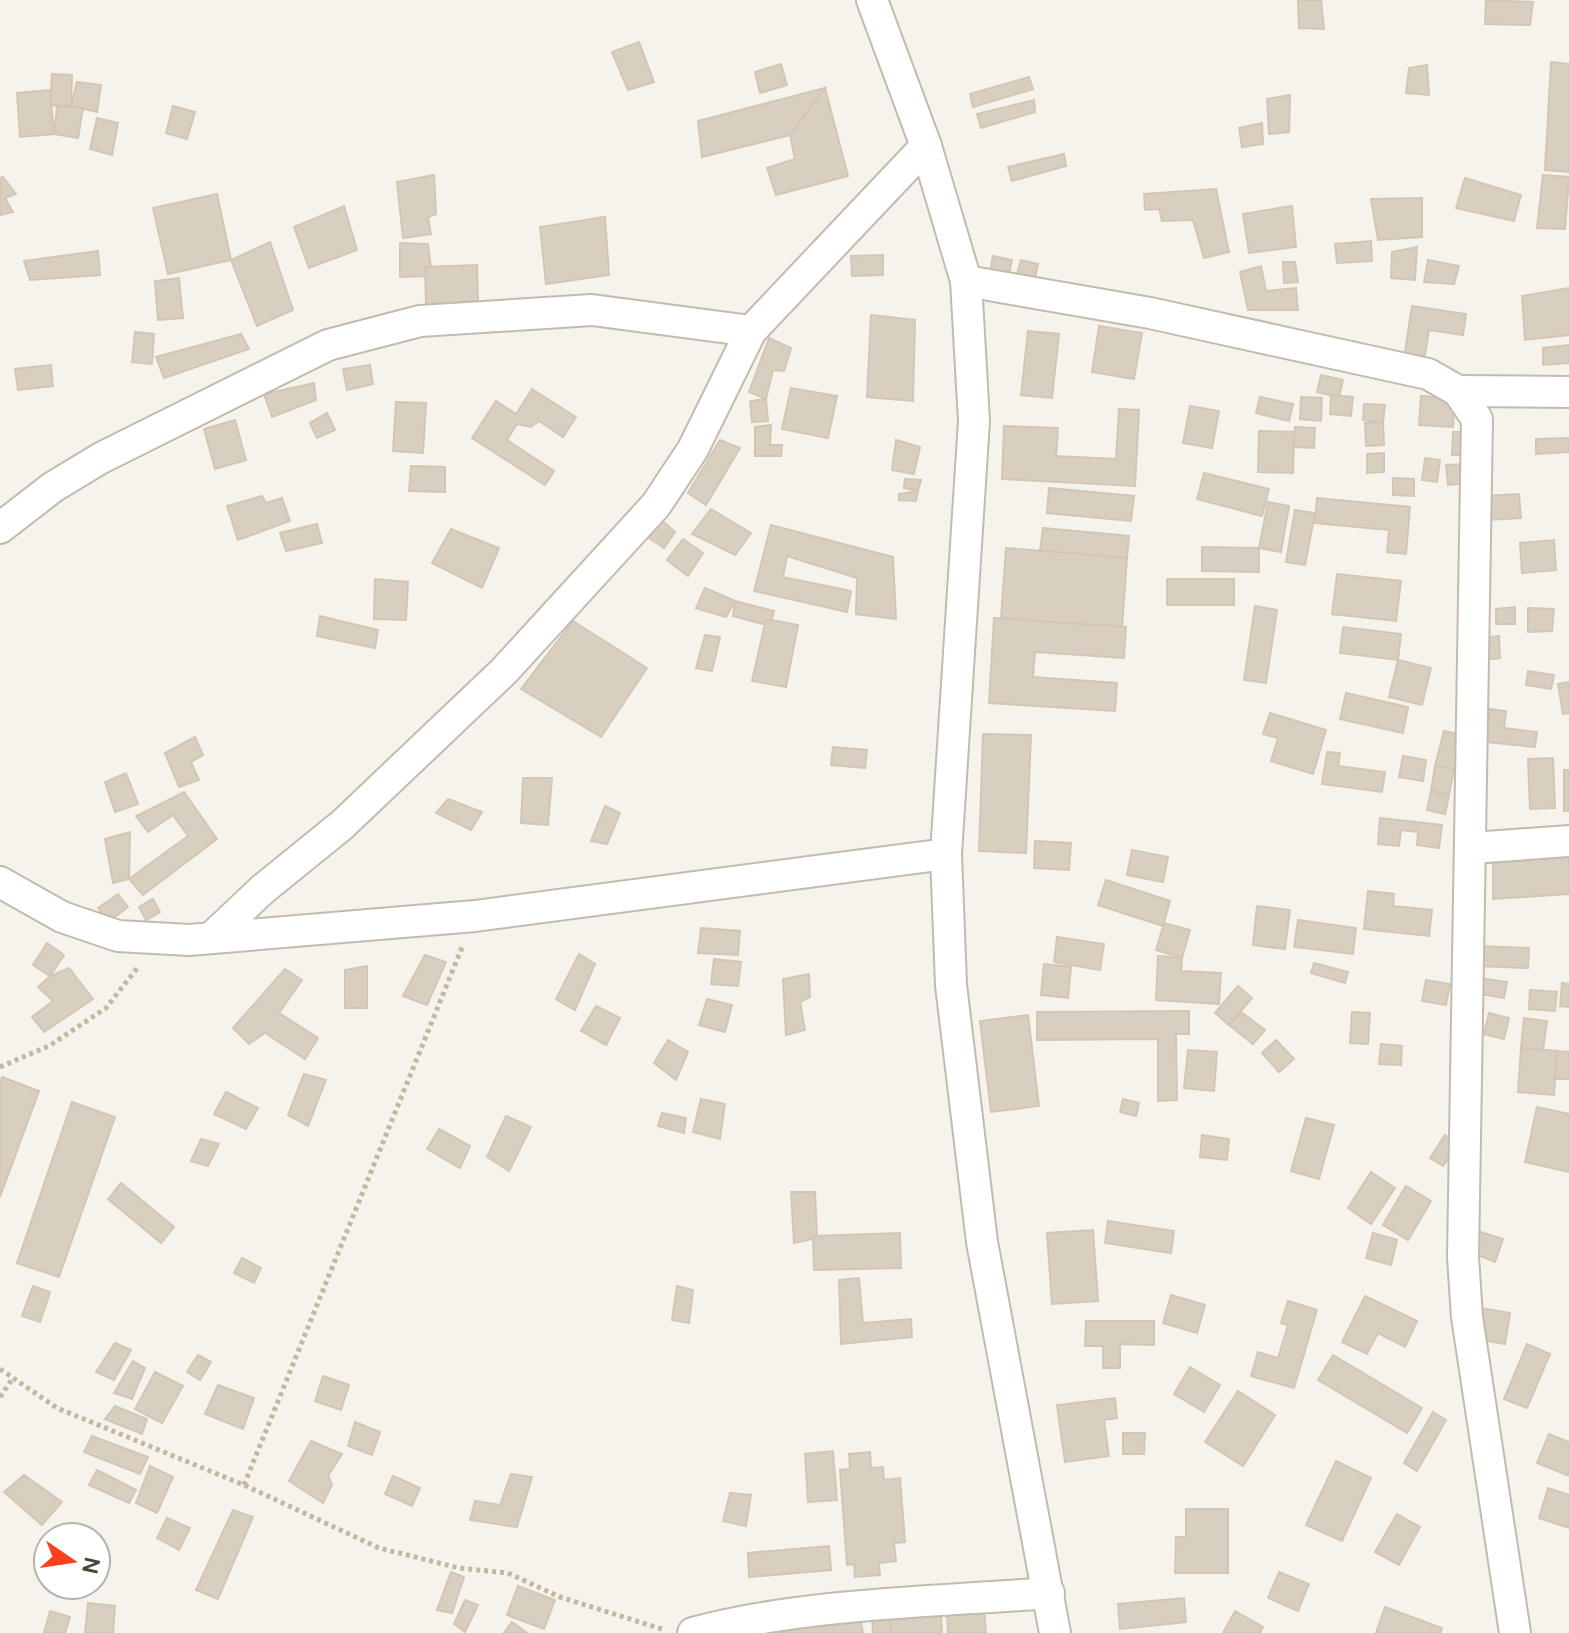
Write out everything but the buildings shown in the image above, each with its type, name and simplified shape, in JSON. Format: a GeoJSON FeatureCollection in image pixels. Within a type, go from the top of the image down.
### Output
{"type":"FeatureCollection","features":[{"type":"Feature","properties":{"kind":"street"},"geometry":{"type":"LineString","coordinates":[[872,0],[926,146],[966,281],[974,421],[946,854],[951,985],[982,1242],[1055,1633]]}},
{"type":"Feature","properties":{"kind":"street"},"geometry":{"type":"LineString","coordinates":[[211,938],[263,889],[342,825],[504,671],[656,505],[693,449],[751,331],[926,146]]}},
{"type":"Feature","properties":{"kind":"street"},"geometry":{"type":"LineString","coordinates":[[966,281],[1150,313],[1428,374],[1458,391],[1477,419],[1463,1257],[1467,1317],[1515,1633]]}},
{"type":"Feature","properties":{"kind":"street"},"geometry":{"type":"LineString","coordinates":[[0,528],[53,487],[101,458],[328,345],[420,321],[592,310],[751,331]]}},
{"type":"Feature","properties":{"kind":"street"},"geometry":{"type":"LineString","coordinates":[[1458,391],[1569,392]]}},
{"type":"Feature","properties":{"kind":"street"},"geometry":{"type":"LineString","coordinates":[[1472,848],[1569,841]]}},
{"type":"Feature","properties":{"kind":"street"},"geometry":{"type":"LineString","coordinates":[[0,882],[62,917],[118,936],[211,938],[475,916],[946,854]]}},
{"type":"Feature","properties":{"kind":"street"},"geometry":{"type":"LineString","coordinates":[[693,1633],[727,1624],[819,1611],[1049,1593]]}},
{"type":"Feature","properties":{"kind":"path"},"geometry":{"type":"LineString","coordinates":[[244,1485],[475,916]]}},
{"type":"Feature","properties":{"kind":"path"},"geometry":{"type":"LineString","coordinates":[[0,1067],[49,1046],[106,1008],[161,938]]}},
{"type":"Feature","properties":{"kind":"path"},"geometry":{"type":"LineString","coordinates":[[0,1369],[57,1408],[244,1485],[379,1548],[459,1568],[508,1573],[560,1597],[674,1633]]}},
{"type":"Feature","properties":{"kind":"path"},"geometry":{"type":"LineString","coordinates":[[0,1397],[13,1378]]}}]}
